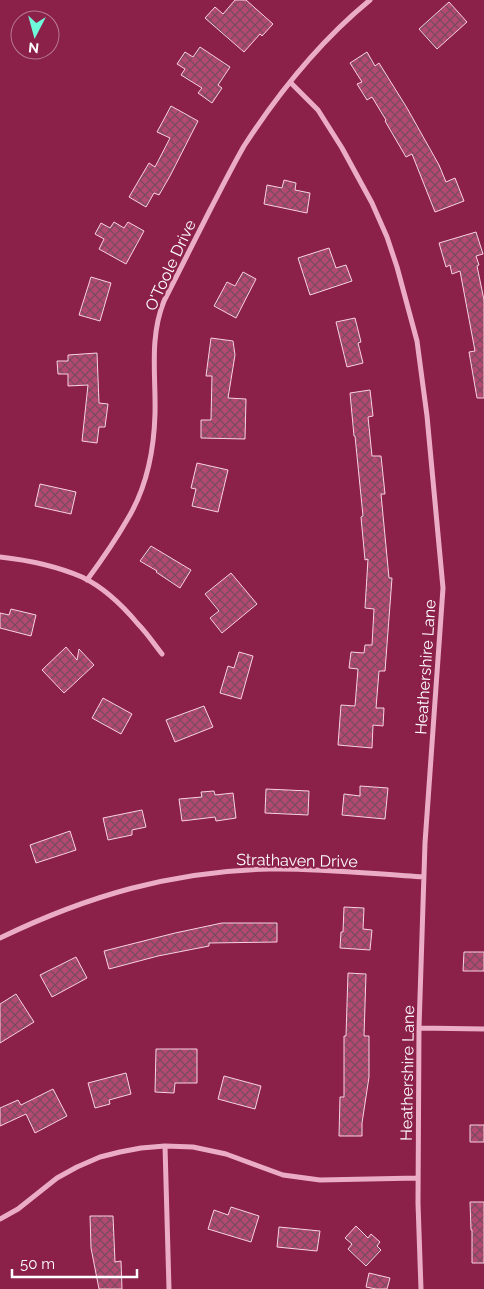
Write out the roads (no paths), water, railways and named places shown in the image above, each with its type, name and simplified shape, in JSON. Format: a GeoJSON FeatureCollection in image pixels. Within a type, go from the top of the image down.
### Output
{"type":"FeatureCollection","features":[{"type":"Feature","properties":{"kind":"street","name":"O'Toole Drive"},"geometry":{"type":"LineString","coordinates":[[87,580],[128,520],[143,483],[150,458],[155,414],[155,336],[159,313],[164,301],[243,148],[264,116],[312,54],[370,0]]}},
{"type":"Feature","properties":{"kind":"street","name":"Heathershire Lane"},"geometry":{"type":"LineString","coordinates":[[290,82],[318,110],[342,148],[372,203],[387,237],[417,341],[427,416],[443,588],[426,834],[419,1028],[418,1178],[421,1289]]}},
{"type":"Feature","properties":{"kind":"street"},"geometry":{"type":"LineString","coordinates":[[0,557],[38,562],[87,580],[102,590],[139,624],[162,654]]}},
{"type":"Feature","properties":{"kind":"street","name":"Strathaven Drive"},"geometry":{"type":"LineString","coordinates":[[0,938],[33,922],[96,898],[127,889],[196,874],[270,869],[424,877]]}},
{"type":"Feature","properties":{"kind":"street"},"geometry":{"type":"LineString","coordinates":[[419,1028],[484,1028]]}},
{"type":"Feature","properties":{"kind":"street"},"geometry":{"type":"LineString","coordinates":[[165,1146],[168,1289]]}},
{"type":"Feature","properties":{"kind":"street"},"geometry":{"type":"LineString","coordinates":[[0,1219],[18,1209],[57,1178],[77,1167],[120,1152],[141,1148],[165,1146],[193,1147],[226,1154],[283,1175],[320,1180],[418,1178]]}}]}
